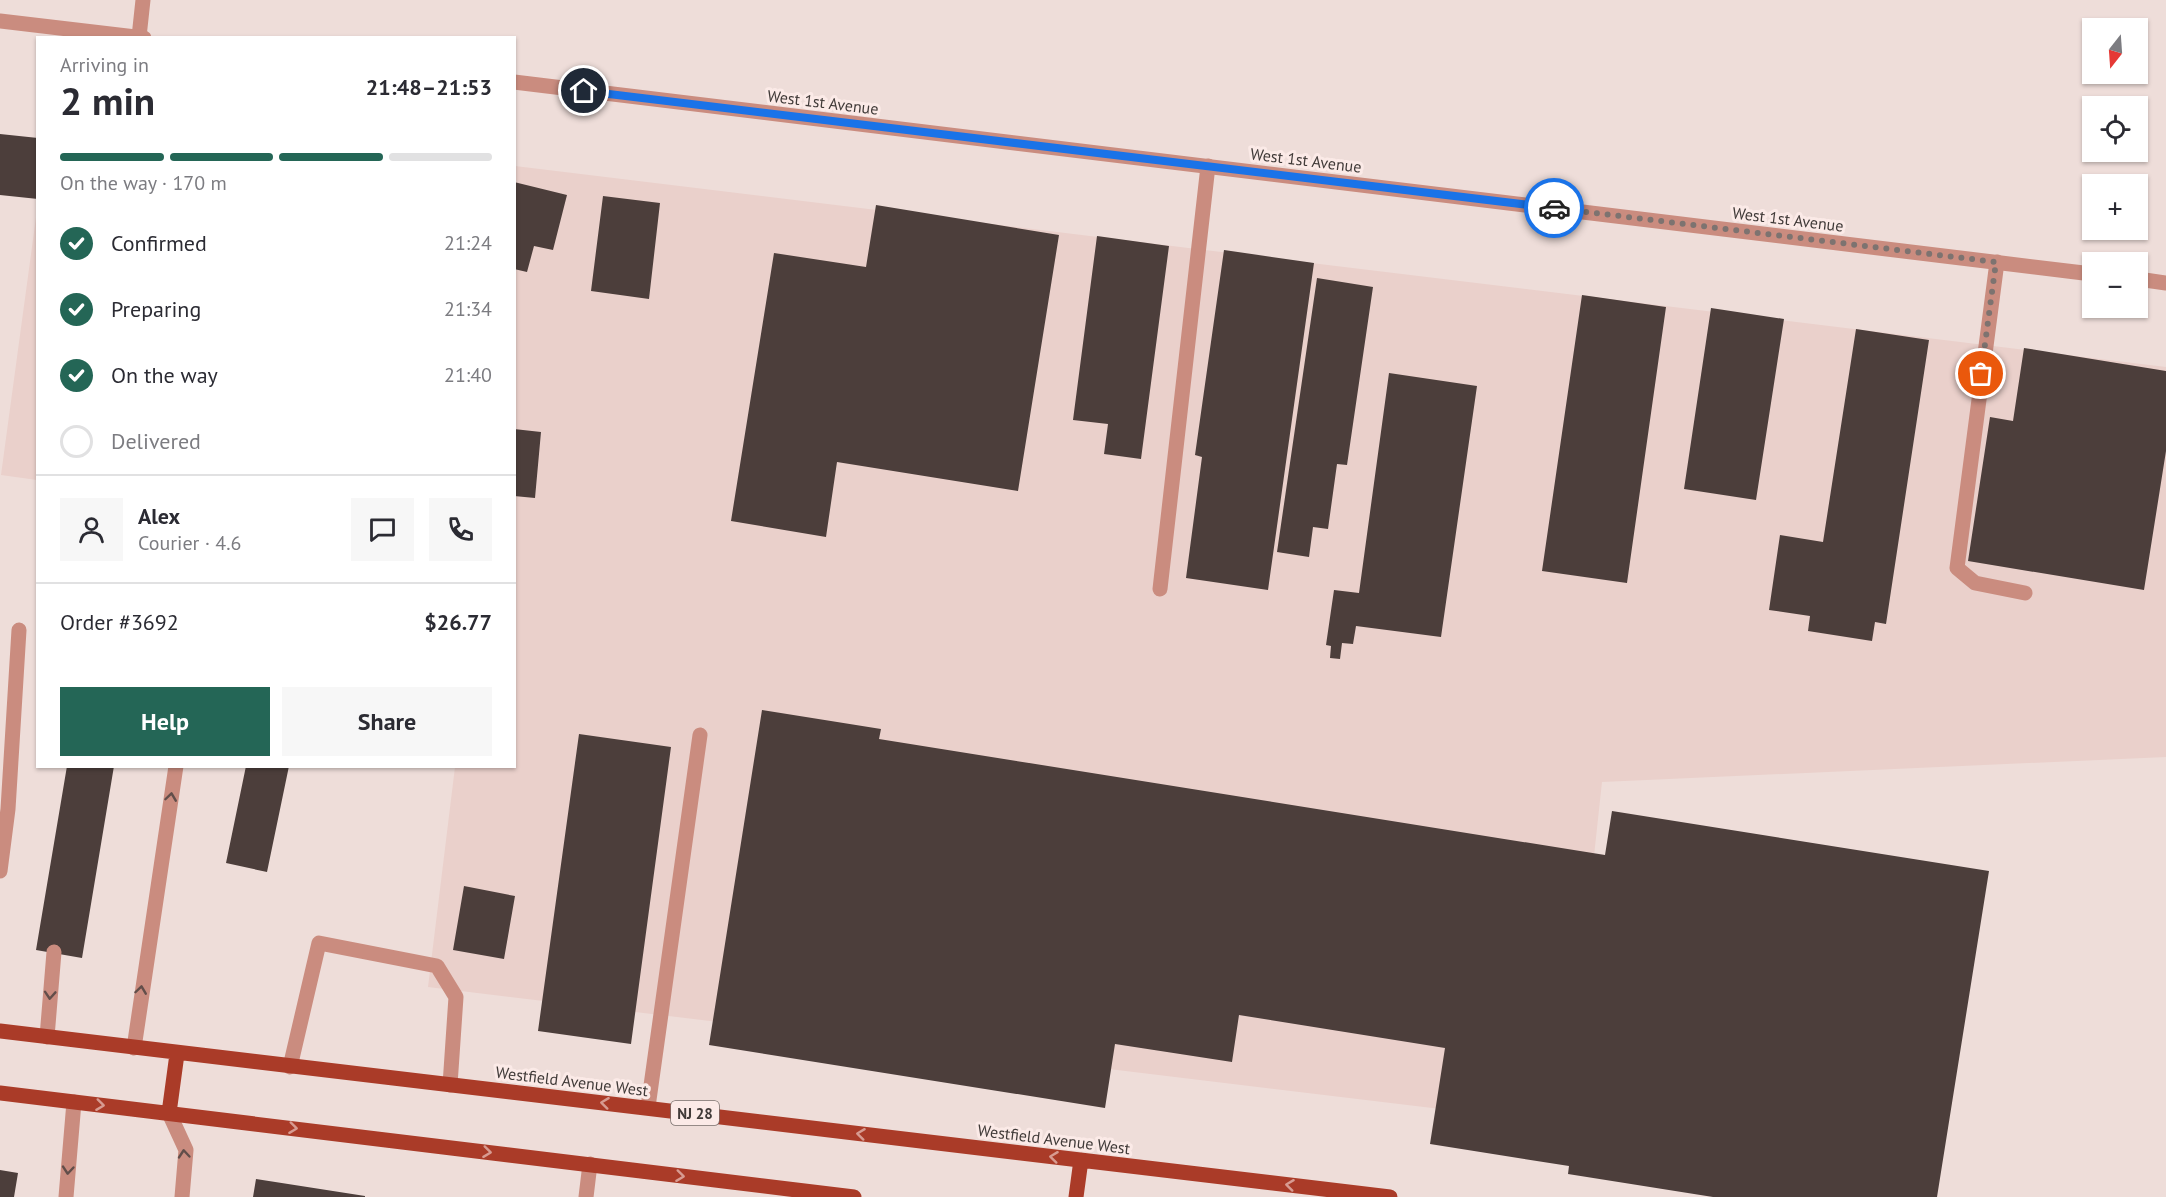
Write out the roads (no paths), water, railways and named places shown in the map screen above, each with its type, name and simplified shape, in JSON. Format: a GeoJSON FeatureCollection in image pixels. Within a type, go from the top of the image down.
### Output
{"type":"FeatureCollection","features":[{"type":"Feature","properties":{"kind":"main road","name":"Westfield Avenue West"},"geometry":{"type":"LineString","coordinates":[[0,1031],[177,1054],[648,1107],[1390,1197]]}},
{"type":"Feature","properties":{"kind":"main road"},"geometry":{"type":"LineString","coordinates":[[169,1113],[177,1054]]}},
{"type":"Feature","properties":{"kind":"main road"},"geometry":{"type":"LineString","coordinates":[[0,1093],[854,1197]]}},
{"type":"Feature","properties":{"kind":"main road"},"geometry":{"type":"LineString","coordinates":[[1076,1197],[1081,1160]]}},
{"type":"Feature","properties":{"kind":"street"},"geometry":{"type":"LineString","coordinates":[[139,36],[144,0]]}},
{"type":"Feature","properties":{"kind":"street"},"geometry":{"type":"LineString","coordinates":[[0,21],[130,36]]}},
{"type":"Feature","properties":{"kind":"street","name":"West 1st Avenue"},"geometry":{"type":"LineString","coordinates":[[516,82],[2082,273]]}},
{"type":"Feature","properties":{"kind":"street"},"geometry":{"type":"LineString","coordinates":[[1160,589],[1208,166]]}},
{"type":"Feature","properties":{"kind":"street"},"geometry":{"type":"LineString","coordinates":[[1996,262],[1957,568],[1975,583],[2025,593]]}},
{"type":"Feature","properties":{"kind":"street"},"geometry":{"type":"LineString","coordinates":[[2148,280],[2166,282]]}},
{"type":"Feature","properties":{"kind":"street"},"geometry":{"type":"LineString","coordinates":[[0,871],[8,809],[19,630]]}},
{"type":"Feature","properties":{"kind":"street"},"geometry":{"type":"LineString","coordinates":[[648,1107],[700,735]]}},
{"type":"Feature","properties":{"kind":"street"},"geometry":{"type":"LineString","coordinates":[[134,1048],[176,768]]}},
{"type":"Feature","properties":{"kind":"street"},"geometry":{"type":"LineString","coordinates":[[290,1066],[319,943],[438,966],[456,997],[450,1085]]}},
{"type":"Feature","properties":{"kind":"street"},"geometry":{"type":"LineString","coordinates":[[47,1037],[54,952]]}},
{"type":"Feature","properties":{"kind":"street"},"geometry":{"type":"LineString","coordinates":[[66,1197],[74,1102]]}},
{"type":"Feature","properties":{"kind":"street"},"geometry":{"type":"LineString","coordinates":[[169,1113],[186,1150],[182,1197]]}},
{"type":"Feature","properties":{"kind":"street"},"geometry":{"type":"LineString","coordinates":[[586,1197],[590,1164]]}}]}
